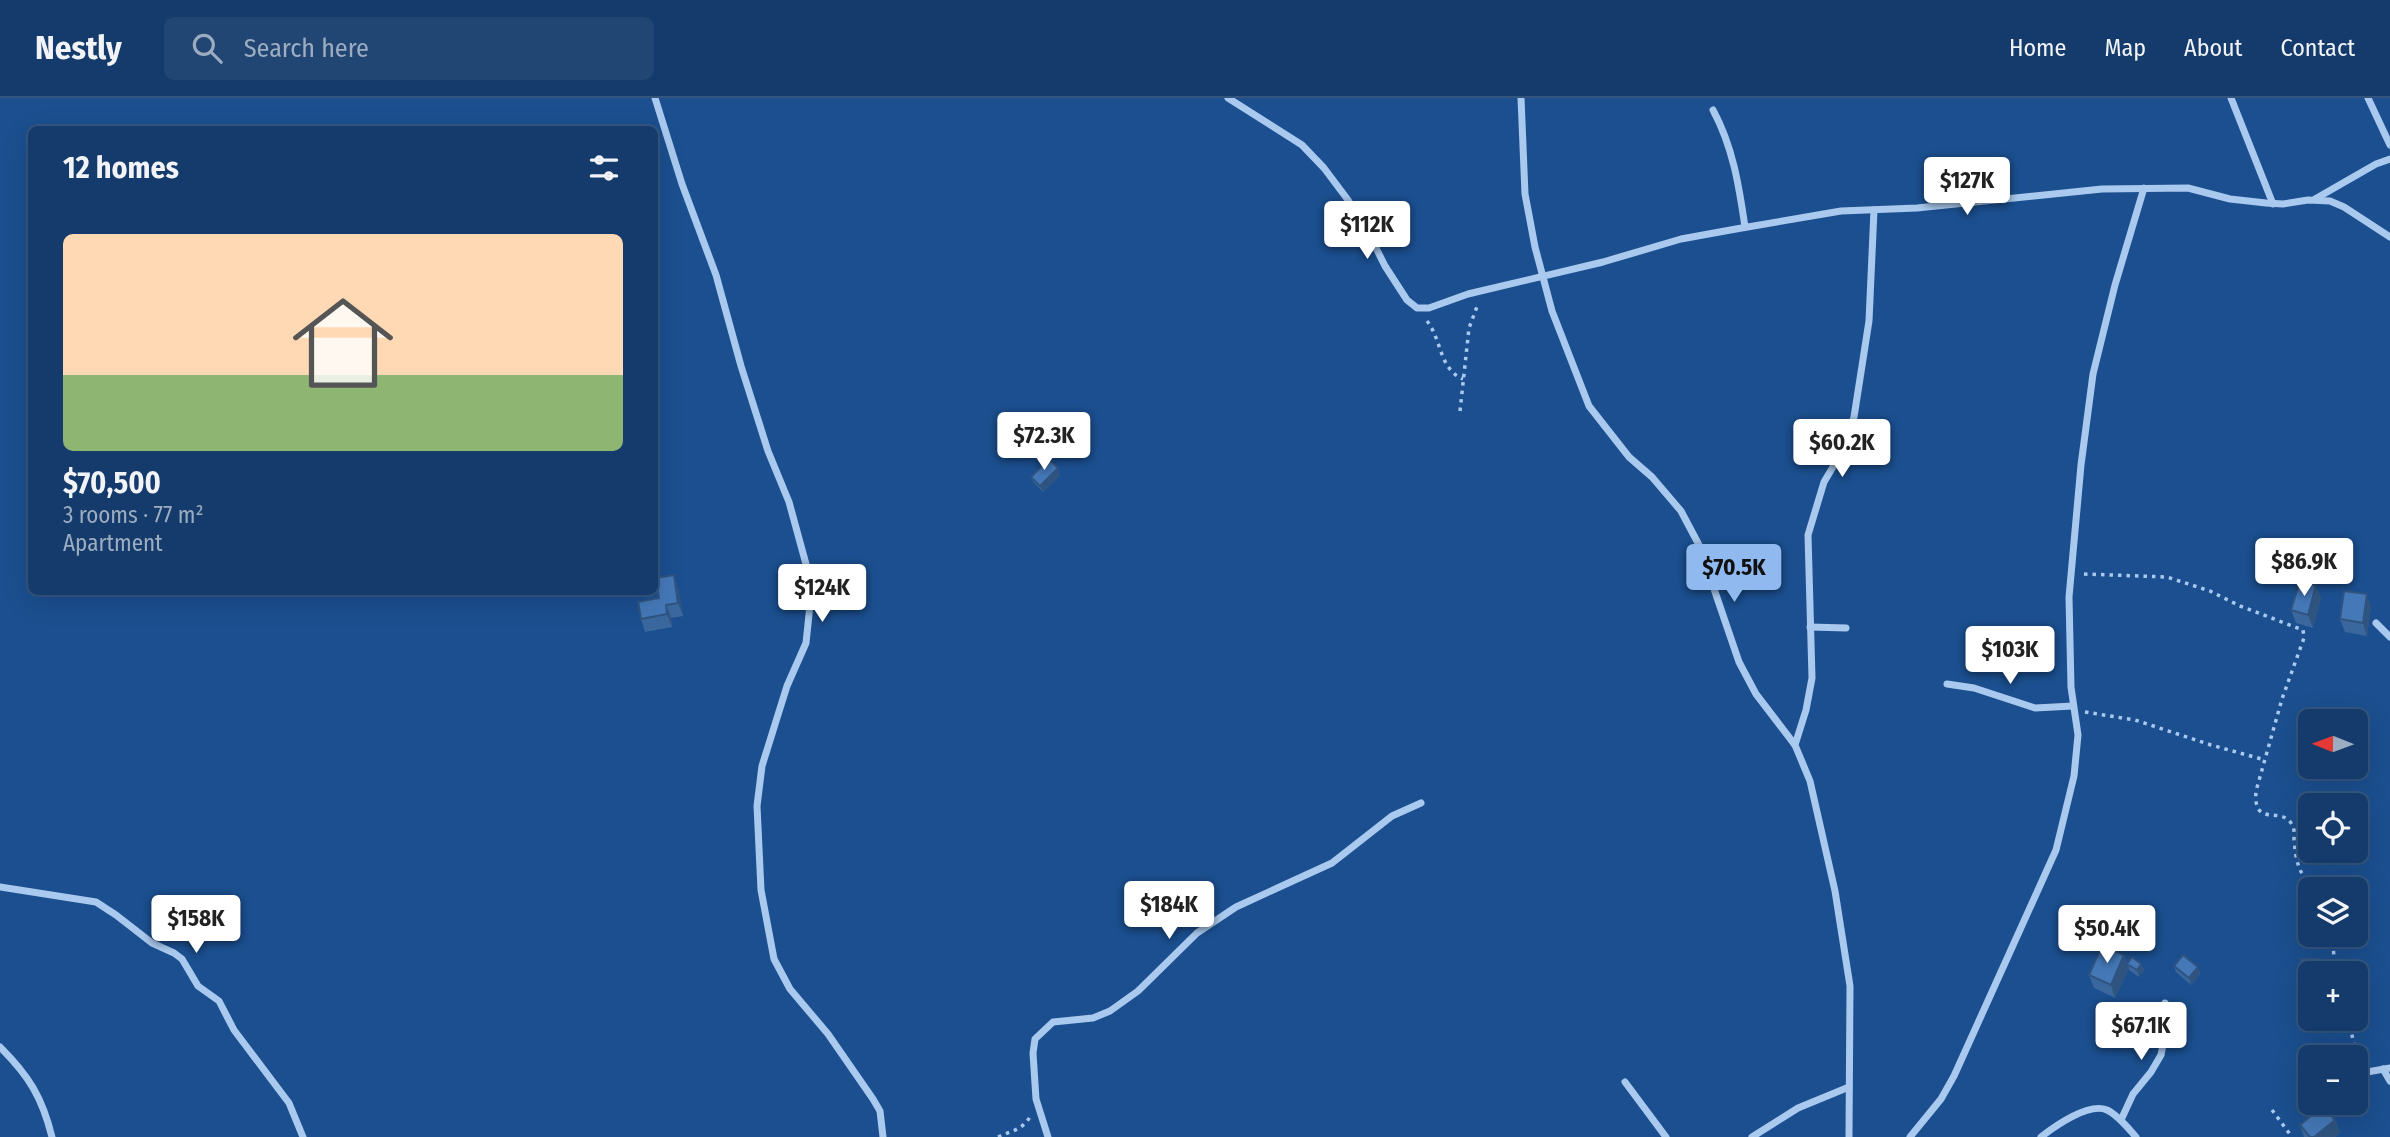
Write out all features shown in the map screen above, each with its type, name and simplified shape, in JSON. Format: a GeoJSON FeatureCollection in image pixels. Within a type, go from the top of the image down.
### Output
{"type":"FeatureCollection","features":[{"type":"Feature","properties":{"kind":"street"},"geometry":{"type":"LineString","coordinates":[[656,98],[682,184],[716,275],[764,439],[789,502],[812,586],[806,643],[787,686],[762,766],[757,807],[761,890],[774,959],[790,989],[834,1043],[873,1099],[880,1111],[883,1137]]}},
{"type":"Feature","properties":{"kind":"street"},"geometry":{"type":"LineString","coordinates":[[1228,98],[1303,145],[1324,168],[1348,200],[1407,300],[1416,307],[1429,308],[1484,290],[1603,262],[1681,239],[1841,211],[1930,206],[2102,189],[2188,188],[2230,199],[2273,204],[2315,199],[2338,204],[2390,237]]}},
{"type":"Feature","properties":{"kind":"street"},"geometry":{"type":"LineString","coordinates":[[1521,98],[1525,194],[1535,247],[1557,323],[1589,405],[1629,457],[1652,477],[1681,511],[1699,545],[1739,662],[1756,694],[1795,745],[1810,781],[1835,891],[1850,986],[1850,1137]]}},
{"type":"Feature","properties":{"kind":"street"},"geometry":{"type":"LineString","coordinates":[[2231,98],[2273,204]]}},
{"type":"Feature","properties":{"kind":"street"},"geometry":{"type":"LineString","coordinates":[[2368,98],[2390,145]]}},
{"type":"Feature","properties":{"kind":"street"},"geometry":{"type":"LineString","coordinates":[[1713,110],[1723,129],[1737,173],[1745,228]]}},
{"type":"Feature","properties":{"kind":"street"},"geometry":{"type":"LineString","coordinates":[[2315,199],[2366,169],[2390,159]]}},
{"type":"Feature","properties":{"kind":"street"},"geometry":{"type":"LineString","coordinates":[[1910,1137],[1941,1099],[1954,1076],[2056,850],[2074,776],[2078,736],[2069,641],[2071,575],[2093,374],[2115,285],[2144,188]]}},
{"type":"Feature","properties":{"kind":"street"},"geometry":{"type":"LineString","coordinates":[[1795,745],[1812,678],[1808,535],[1824,482],[1843,450],[1854,417],[1869,321],[1874,209]]}},
{"type":"Feature","properties":{"kind":"street"},"geometry":{"type":"LineString","coordinates":[[2376,623],[2390,637]]}},
{"type":"Feature","properties":{"kind":"street"},"geometry":{"type":"LineString","coordinates":[[1810,627],[1846,628]]}},
{"type":"Feature","properties":{"kind":"street"},"geometry":{"type":"LineString","coordinates":[[1947,684],[1974,688],[2035,708],[2074,708]]}},
{"type":"Feature","properties":{"kind":"street"},"geometry":{"type":"LineString","coordinates":[[1048,1137],[1037,1102],[1033,1053],[1035,1039],[1053,1022],[1093,1018],[1110,1011],[1138,991],[1197,933],[1236,907],[1332,863],[1392,816],[1421,803]]}},
{"type":"Feature","properties":{"kind":"street"},"geometry":{"type":"LineString","coordinates":[[0,887],[96,902],[152,943],[182,959],[198,986],[219,1001],[234,1030],[289,1103],[303,1137]]}},
{"type":"Feature","properties":{"kind":"street"},"geometry":{"type":"LineString","coordinates":[[2121,1120],[2133,1094],[2161,1055],[2165,1034],[2165,1003]]}},
{"type":"Feature","properties":{"kind":"street"},"geometry":{"type":"LineString","coordinates":[[0,1047],[28,1078],[39,1096],[52,1137]]}},
{"type":"Feature","properties":{"kind":"street"},"geometry":{"type":"LineString","coordinates":[[2368,1072],[2386,1069],[2390,1081]]}},
{"type":"Feature","properties":{"kind":"street"},"geometry":{"type":"LineString","coordinates":[[1625,1082],[1666,1137]]}},
{"type":"Feature","properties":{"kind":"street"},"geometry":{"type":"LineString","coordinates":[[1752,1137],[1798,1108],[1849,1087]]}},
{"type":"Feature","properties":{"kind":"street"},"geometry":{"type":"LineString","coordinates":[[2041,1137],[2077,1114],[2096,1108],[2106,1109],[2121,1120],[2136,1137]]}},
{"type":"Feature","properties":{"kind":"path"},"geometry":{"type":"LineString","coordinates":[[1460,411],[1469,328],[1484,290]]}},
{"type":"Feature","properties":{"kind":"path"},"geometry":{"type":"LineString","coordinates":[[1416,307],[1434,331],[1449,369],[1463,379]]}},
{"type":"Feature","properties":{"kind":"path"},"geometry":{"type":"LineString","coordinates":[[2071,575],[2167,577],[2210,590],[2241,606],[2303,630],[2304,638],[2282,699],[2255,803],[2259,810],[2269,816],[2290,822],[2294,829],[2296,861],[2304,877]]}},
{"type":"Feature","properties":{"kind":"path"},"geometry":{"type":"LineString","coordinates":[[2074,708],[2135,720],[2265,760]]}},
{"type":"Feature","properties":{"kind":"path"},"geometry":{"type":"LineString","coordinates":[[998,1137],[1025,1125],[1037,1102]]}},
{"type":"Feature","properties":{"kind":"path"},"geometry":{"type":"LineString","coordinates":[[2272,1110],[2292,1137]]}},
{"type":"Feature","properties":{"kind":"building"},"geometry":{"type":"Polygon","coordinates":[[[1049,459],[1058,468],[1040,486],[1031,477],[1049,459]]]}},
{"type":"Feature","properties":{"kind":"building"},"geometry":{"type":"Polygon","coordinates":[[[674,575],[678,603],[666,605],[667,614],[641,619],[638,602],[659,598],[658,578],[674,575]]]}},
{"type":"Feature","properties":{"kind":"building"},"geometry":{"type":"Polygon","coordinates":[[[2300,581],[2316,585],[2308,615],[2291,610],[2300,581]]]}},
{"type":"Feature","properties":{"kind":"building"},"geometry":{"type":"Polygon","coordinates":[[[2344,591],[2367,594],[2363,623],[2340,619],[2344,591]]]}},
{"type":"Feature","properties":{"kind":"building"},"geometry":{"type":"Polygon","coordinates":[[[2102,946],[2124,955],[2111,985],[2089,975],[2102,946]]]}},
{"type":"Feature","properties":{"kind":"building"},"geometry":{"type":"Polygon","coordinates":[[[2183,955],[2198,967],[2189,978],[2174,966],[2183,955]]]}},
{"type":"Feature","properties":{"kind":"building"},"geometry":{"type":"Polygon","coordinates":[[[2132,957],[2141,964],[2137,970],[2127,964],[2132,957]]]}},
{"type":"Feature","properties":{"kind":"building"},"geometry":{"type":"Polygon","coordinates":[[[2301,959],[2319,959],[2319,961],[2301,959]]]}},
{"type":"Feature","properties":{"kind":"building"},"geometry":{"type":"Polygon","coordinates":[[[2312,1115],[2331,1115],[2335,1120],[2314,1137],[2310,1137],[2300,1125],[2312,1115]]]}}]}
